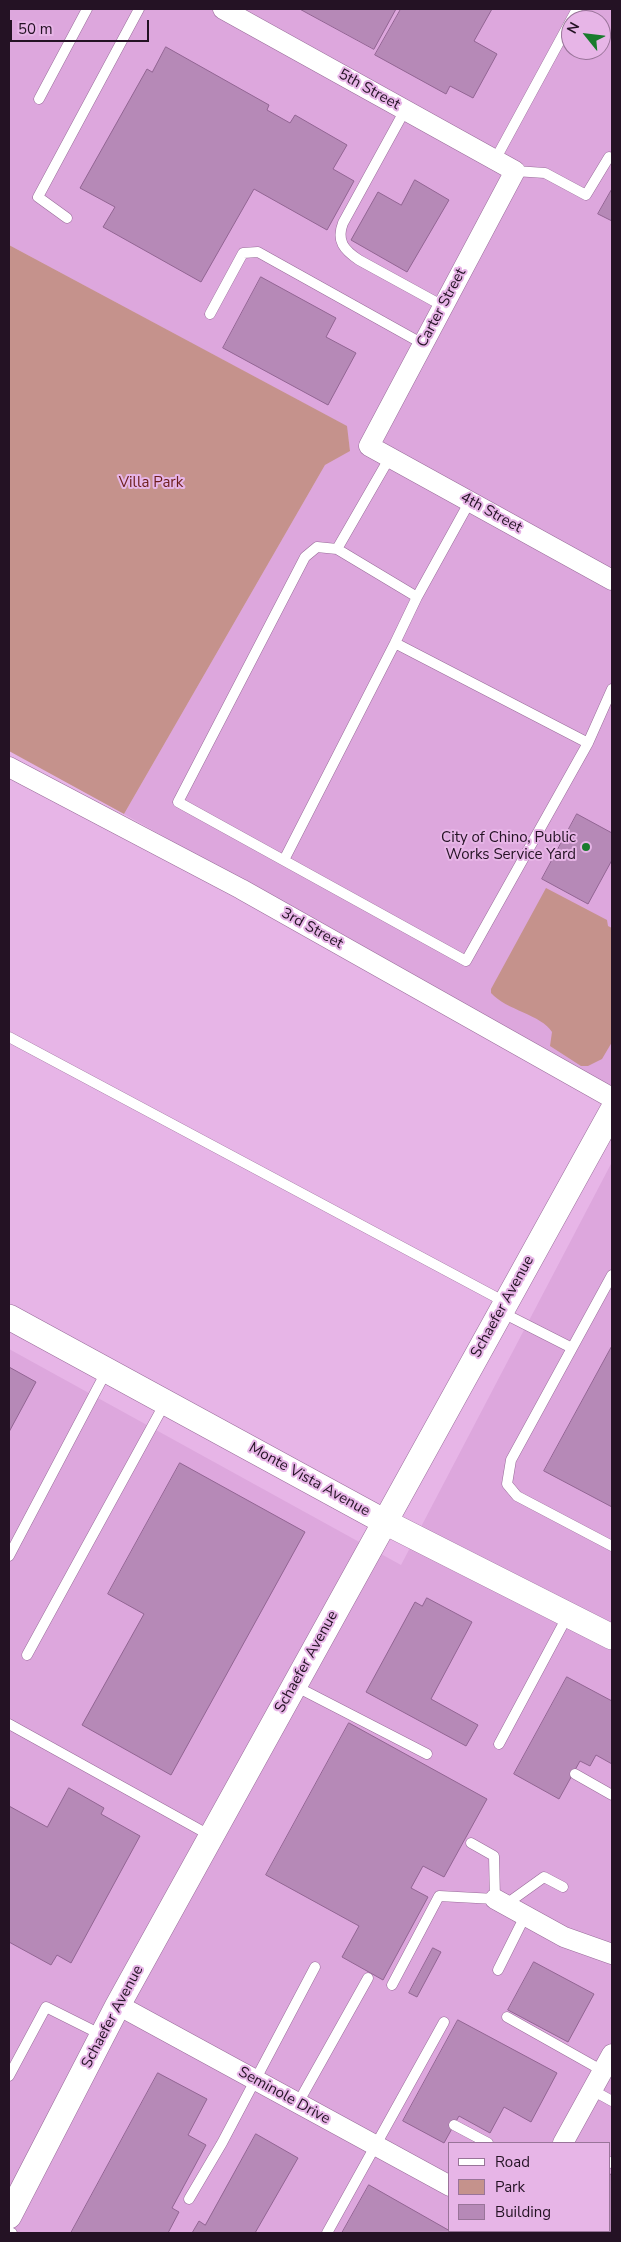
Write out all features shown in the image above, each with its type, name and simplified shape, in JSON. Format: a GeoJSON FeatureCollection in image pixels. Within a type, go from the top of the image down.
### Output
{"type":"FeatureCollection","features":[{"type":"Feature","properties":{"kind":"street","name":"5th Street"},"geometry":{"type":"LineString","coordinates":[[223,9],[515,171]]}},
{"type":"Feature","properties":{"kind":"street","name":"Carter Street"},"geometry":{"type":"LineString","coordinates":[[369,446],[515,171]]}},
{"type":"Feature","properties":{"kind":"street","name":"4th Street"},"geometry":{"type":"LineString","coordinates":[[369,446],[612,580]]}},
{"type":"Feature","properties":{"kind":"street","name":"3rd Street"},"geometry":{"type":"LineString","coordinates":[[9,767],[241,889],[612,1098]]}},
{"type":"Feature","properties":{"kind":"street","name":"Schaefer Avenue"},"geometry":{"type":"LineString","coordinates":[[9,2216],[118,2005],[502,1307],[612,1112]]}},
{"type":"Feature","properties":{"kind":"street","name":"Monte Vista Avenue"},"geometry":{"type":"LineString","coordinates":[[9,1316],[385,1522],[612,1638]]}},
{"type":"Feature","properties":{"kind":"street"},"geometry":{"type":"LineString","coordinates":[[500,1902],[564,1937],[612,1954]]}},
{"type":"Feature","properties":{"kind":"street","name":"Seminole Drive"},"geometry":{"type":"LineString","coordinates":[[118,2005],[448,2185]]}},
{"type":"Feature","properties":{"kind":"street"},"geometry":{"type":"LineString","coordinates":[[568,2142],[592,2090],[608,2062]]}},
{"type":"Feature","properties":{"kind":"lane"},"geometry":{"type":"LineString","coordinates":[[39,99],[87,9]]}},
{"type":"Feature","properties":{"kind":"lane"},"geometry":{"type":"LineString","coordinates":[[67,218],[38,197],[139,9]]}},
{"type":"Feature","properties":{"kind":"lane"},"geometry":{"type":"LineString","coordinates":[[495,160],[577,9]]}},
{"type":"Feature","properties":{"kind":"lane"},"geometry":{"type":"LineString","coordinates":[[405,110],[343,223],[340,241],[350,254],[359,260],[443,306]]}},
{"type":"Feature","properties":{"kind":"lane"},"geometry":{"type":"LineString","coordinates":[[515,171],[545,173],[586,195],[609,157]]}},
{"type":"Feature","properties":{"kind":"lane"},"geometry":{"type":"LineString","coordinates":[[210,314],[243,253],[258,252],[423,344]]}},
{"type":"Feature","properties":{"kind":"lane"},"geometry":{"type":"LineString","coordinates":[[337,549],[390,457]]}},
{"type":"Feature","properties":{"kind":"lane"},"geometry":{"type":"LineString","coordinates":[[284,860],[417,597],[470,501]]}},
{"type":"Feature","properties":{"kind":"lane"},"geometry":{"type":"LineString","coordinates":[[417,597],[337,549],[317,547],[305,557],[178,802],[466,961],[588,743],[612,689]]}},
{"type":"Feature","properties":{"kind":"lane"},"geometry":{"type":"LineString","coordinates":[[395,643],[588,743]]}},
{"type":"Feature","properties":{"kind":"lane"},"geometry":{"type":"LineString","coordinates":[[9,1037],[502,1307],[572,1348]]}},
{"type":"Feature","properties":{"kind":"lane"},"geometry":{"type":"LineString","coordinates":[[612,1275],[511,1460],[507,1484],[517,1496],[612,1546]]}},
{"type":"Feature","properties":{"kind":"lane"},"geometry":{"type":"LineString","coordinates":[[9,1556],[107,1370]]}},
{"type":"Feature","properties":{"kind":"lane"},"geometry":{"type":"LineString","coordinates":[[27,1655],[166,1402]]}},
{"type":"Feature","properties":{"kind":"lane"},"geometry":{"type":"LineString","coordinates":[[499,1744],[568,1615]]}},
{"type":"Feature","properties":{"kind":"lane"},"geometry":{"type":"LineString","coordinates":[[294,1685],[427,1754]]}},
{"type":"Feature","properties":{"kind":"lane"},"geometry":{"type":"LineString","coordinates":[[9,1724],[212,1836]]}},
{"type":"Feature","properties":{"kind":"lane"},"geometry":{"type":"LineString","coordinates":[[576,1774],[612,1794]]}},
{"type":"Feature","properties":{"kind":"lane"},"geometry":{"type":"LineString","coordinates":[[470,1843],[494,1856],[500,1902]]}},
{"type":"Feature","properties":{"kind":"lane"},"geometry":{"type":"LineString","coordinates":[[392,1986],[439,1896],[500,1902],[544,1877],[563,1887]]}},
{"type":"Feature","properties":{"kind":"lane"},"geometry":{"type":"LineString","coordinates":[[498,1970],[525,1916]]}},
{"type":"Feature","properties":{"kind":"lane"},"geometry":{"type":"LineString","coordinates":[[189,2199],[315,1967]]}},
{"type":"Feature","properties":{"kind":"lane"},"geometry":{"type":"LineString","coordinates":[[298,2103],[368,1978]]}},
{"type":"Feature","properties":{"kind":"lane"},"geometry":{"type":"LineString","coordinates":[[9,2076],[46,2007],[103,2035]]}},
{"type":"Feature","properties":{"kind":"lane"},"geometry":{"type":"LineString","coordinates":[[507,2017],[608,2062]]}},
{"type":"Feature","properties":{"kind":"lane"},"geometry":{"type":"LineString","coordinates":[[328,2233],[444,2022]]}},
{"type":"Feature","properties":{"kind":"lane"},"geometry":{"type":"LineString","coordinates":[[592,2090],[612,2101]]}},
{"type":"Feature","properties":{"kind":"lane"},"geometry":{"type":"LineString","coordinates":[[454,2125],[486,2142]]}},
{"type":"Feature","properties":{"kind":"shaded area"},"geometry":{"type":"Polygon","coordinates":[[[9,9],[612,9],[612,1090],[124,814],[325,465],[350,450],[346,426],[9,245],[9,9]]]}},
{"type":"Feature","properties":{"kind":"shaded area"},"geometry":{"type":"Polygon","coordinates":[[[612,1162],[612,2233],[9,2233],[9,1349],[401,1565],[612,1162]]]}},
{"type":"Feature","properties":{"kind":"green space","name":"Villa Park"},"geometry":{"type":"Polygon","coordinates":[[[9,245],[347,426],[350,451],[325,465],[124,814],[9,751],[9,245]]]}},
{"type":"Feature","properties":{"kind":"green space"},"geometry":{"type":"Polygon","coordinates":[[[546,888],[607,920],[608,926],[612,928],[612,1042],[602,1059],[588,1066],[581,1066],[550,1046],[552,1032],[547,1026],[505,1004],[491,993],[491,989],[546,888]]]}},
{"type":"Feature","properties":{"kind":"building"},"geometry":{"type":"Polygon","coordinates":[[[300,9],[396,9],[374,49],[300,9]]]}},
{"type":"Feature","properties":{"kind":"building"},"geometry":{"type":"Polygon","coordinates":[[[401,9],[492,9],[474,41],[497,54],[473,98],[450,86],[446,94],[375,55],[401,9]]]}},
{"type":"Feature","properties":{"kind":"building"},"geometry":{"type":"Polygon","coordinates":[[[166,47],[269,105],[267,110],[290,123],[295,115],[347,145],[333,169],[354,181],[327,230],[254,189],[201,282],[103,227],[115,207],[80,188],[147,69],[152,72],[166,47]]]}},
{"type":"Feature","properties":{"kind":"building"},"geometry":{"type":"Polygon","coordinates":[[[415,180],[449,200],[407,272],[351,240],[378,192],[401,205],[415,180]]]}},
{"type":"Feature","properties":{"kind":"building"},"geometry":{"type":"Polygon","coordinates":[[[612,189],[612,221],[598,214],[612,189]]]}},
{"type":"Feature","properties":{"kind":"building"},"geometry":{"type":"Polygon","coordinates":[[[261,277],[336,318],[326,337],[356,353],[328,405],[223,348],[261,277]]]}},
{"type":"Feature","properties":{"kind":"building","name":"City of Chino, Public Works Service Yard"},"geometry":{"type":"Polygon","coordinates":[[[577,814],[612,833],[612,860],[588,904],[542,879],[577,814]]]}},
{"type":"Feature","properties":{"kind":"building"},"geometry":{"type":"Polygon","coordinates":[[[612,1346],[612,1507],[544,1471],[612,1346]]]}},
{"type":"Feature","properties":{"kind":"building"},"geometry":{"type":"Polygon","coordinates":[[[9,1367],[36,1382],[9,1432],[9,1367]]]}},
{"type":"Feature","properties":{"kind":"building"},"geometry":{"type":"Polygon","coordinates":[[[180,1463],[305,1532],[171,1775],[82,1725],[144,1614],[108,1594],[180,1463]]]}},
{"type":"Feature","properties":{"kind":"building"},"geometry":{"type":"Polygon","coordinates":[[[427,1598],[472,1622],[431,1699],[478,1725],[466,1746],[366,1692],[415,1602],[422,1606],[427,1598]]]}},
{"type":"Feature","properties":{"kind":"building"},"geometry":{"type":"Polygon","coordinates":[[[567,1677],[612,1701],[612,1764],[596,1755],[590,1766],[580,1761],[559,1799],[514,1774],[567,1677]]]}},
{"type":"Feature","properties":{"kind":"building"},"geometry":{"type":"Polygon","coordinates":[[[349,1723],[487,1799],[444,1877],[423,1866],[411,1888],[428,1897],[383,1980],[342,1957],[359,1926],[266,1875],[349,1723]]]}},
{"type":"Feature","properties":{"kind":"building"},"geometry":{"type":"Polygon","coordinates":[[[69,1788],[104,1808],[101,1814],[140,1836],[71,1963],[57,1955],[51,1965],[9,1942],[9,1806],[47,1827],[69,1788]]]}},
{"type":"Feature","properties":{"kind":"building"},"geometry":{"type":"Polygon","coordinates":[[[433,1948],[441,1952],[417,1997],[409,1993],[433,1948]]]}},
{"type":"Feature","properties":{"kind":"building"},"geometry":{"type":"Polygon","coordinates":[[[534,1962],[594,1994],[568,2042],[508,2010],[534,1962]]]}},
{"type":"Feature","properties":{"kind":"building"},"geometry":{"type":"Polygon","coordinates":[[[458,2020],[557,2073],[531,2122],[504,2107],[490,2133],[459,2116],[444,2143],[403,2121],[458,2020]]]}},
{"type":"Feature","properties":{"kind":"building"},"geometry":{"type":"Polygon","coordinates":[[[158,2073],[207,2099],[188,2135],[206,2145],[172,2208],[179,2212],[168,2233],[71,2233],[158,2073]]]}},
{"type":"Feature","properties":{"kind":"building"},"geometry":{"type":"Polygon","coordinates":[[[256,2134],[298,2158],[255,2233],[192,2233],[199,2221],[205,2225],[256,2134]]]}},
{"type":"Feature","properties":{"kind":"building"},"geometry":{"type":"Polygon","coordinates":[[[611,2174],[612,2175],[611,2232],[611,2174]]]}},
{"type":"Feature","properties":{"kind":"building"},"geometry":{"type":"Polygon","coordinates":[[[369,2185],[448,2230],[448,2232],[454,2233],[342,2233],[369,2185]]]}},
{"type":"Feature","properties":{"kind":"place","name":"City of Chino, Public Works Service Yard"},"geometry":{"type":"Point","coordinates":[586,847]}}]}
